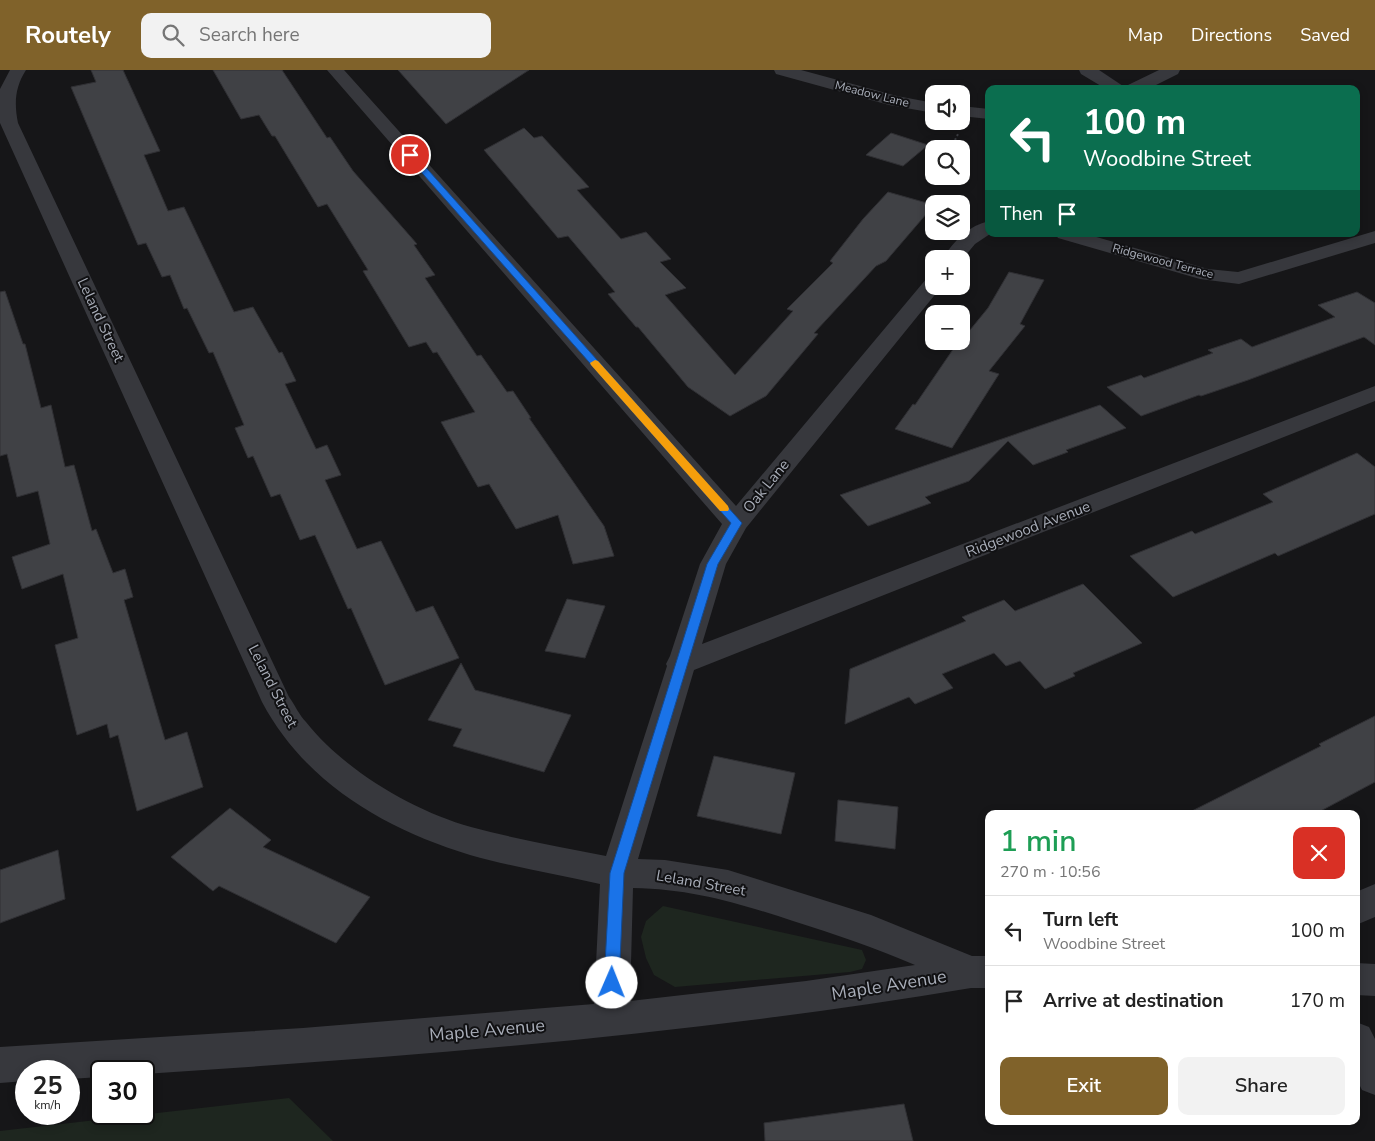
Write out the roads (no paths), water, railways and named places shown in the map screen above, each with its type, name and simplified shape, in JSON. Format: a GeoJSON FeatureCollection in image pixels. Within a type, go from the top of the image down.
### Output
{"type":"FeatureCollection","features":[{"type":"Feature","properties":{"kind":"street","name":"Leland Street"},"geometry":{"type":"LineString","coordinates":[[18,70],[7,91],[6,106],[9,124],[277,702],[295,731],[325,761],[361,791],[412,820],[471,841],[617,873],[665,874],[728,885],[871,930],[980,972]]}},
{"type":"Feature","properties":{"kind":"street"},"geometry":{"type":"LineString","coordinates":[[335,70],[736,523]]}},
{"type":"Feature","properties":{"kind":"street","name":"Meadow Lane"},"geometry":{"type":"LineString","coordinates":[[782,70],[895,101],[925,106]]}},
{"type":"Feature","properties":{"kind":"street"},"geometry":{"type":"LineString","coordinates":[[1087,70],[1111,85]]}},
{"type":"Feature","properties":{"kind":"street"},"geometry":{"type":"LineString","coordinates":[[1142,85],[1172,70]]}},
{"type":"Feature","properties":{"kind":"street"},"geometry":{"type":"LineString","coordinates":[[970,112],[985,114]]}},
{"type":"Feature","properties":{"kind":"street"},"geometry":{"type":"LineString","coordinates":[[960,250],[979,230],[985,228]]}},
{"type":"Feature","properties":{"kind":"street","name":"Ridgewood Terrace"},"geometry":{"type":"LineString","coordinates":[[1075,237],[1207,275],[1239,278],[1375,237]]}},
{"type":"Feature","properties":{"kind":"street","name":"Oak Lane"},"geometry":{"type":"LineString","coordinates":[[611,1019],[617,873],[680,664],[713,564],[736,523],[925,293]]}},
{"type":"Feature","properties":{"kind":"street","name":"Ridgewood Avenue"},"geometry":{"type":"LineString","coordinates":[[680,664],[1375,393]]}},
{"type":"Feature","properties":{"kind":"street"},"geometry":{"type":"LineString","coordinates":[[1360,908],[1375,899]]}},
{"type":"Feature","properties":{"kind":"street","name":"Maple Avenue"},"geometry":{"type":"LineString","coordinates":[[0,1065],[300,1047],[611,1019],[807,998],[980,972]]}},
{"type":"Feature","properties":{"kind":"street"},"geometry":{"type":"LineString","coordinates":[[1360,979],[1375,980]]}},
{"type":"Feature","properties":{"kind":"street"},"geometry":{"type":"LineString","coordinates":[[1360,1047],[1375,1077]]}}]}
